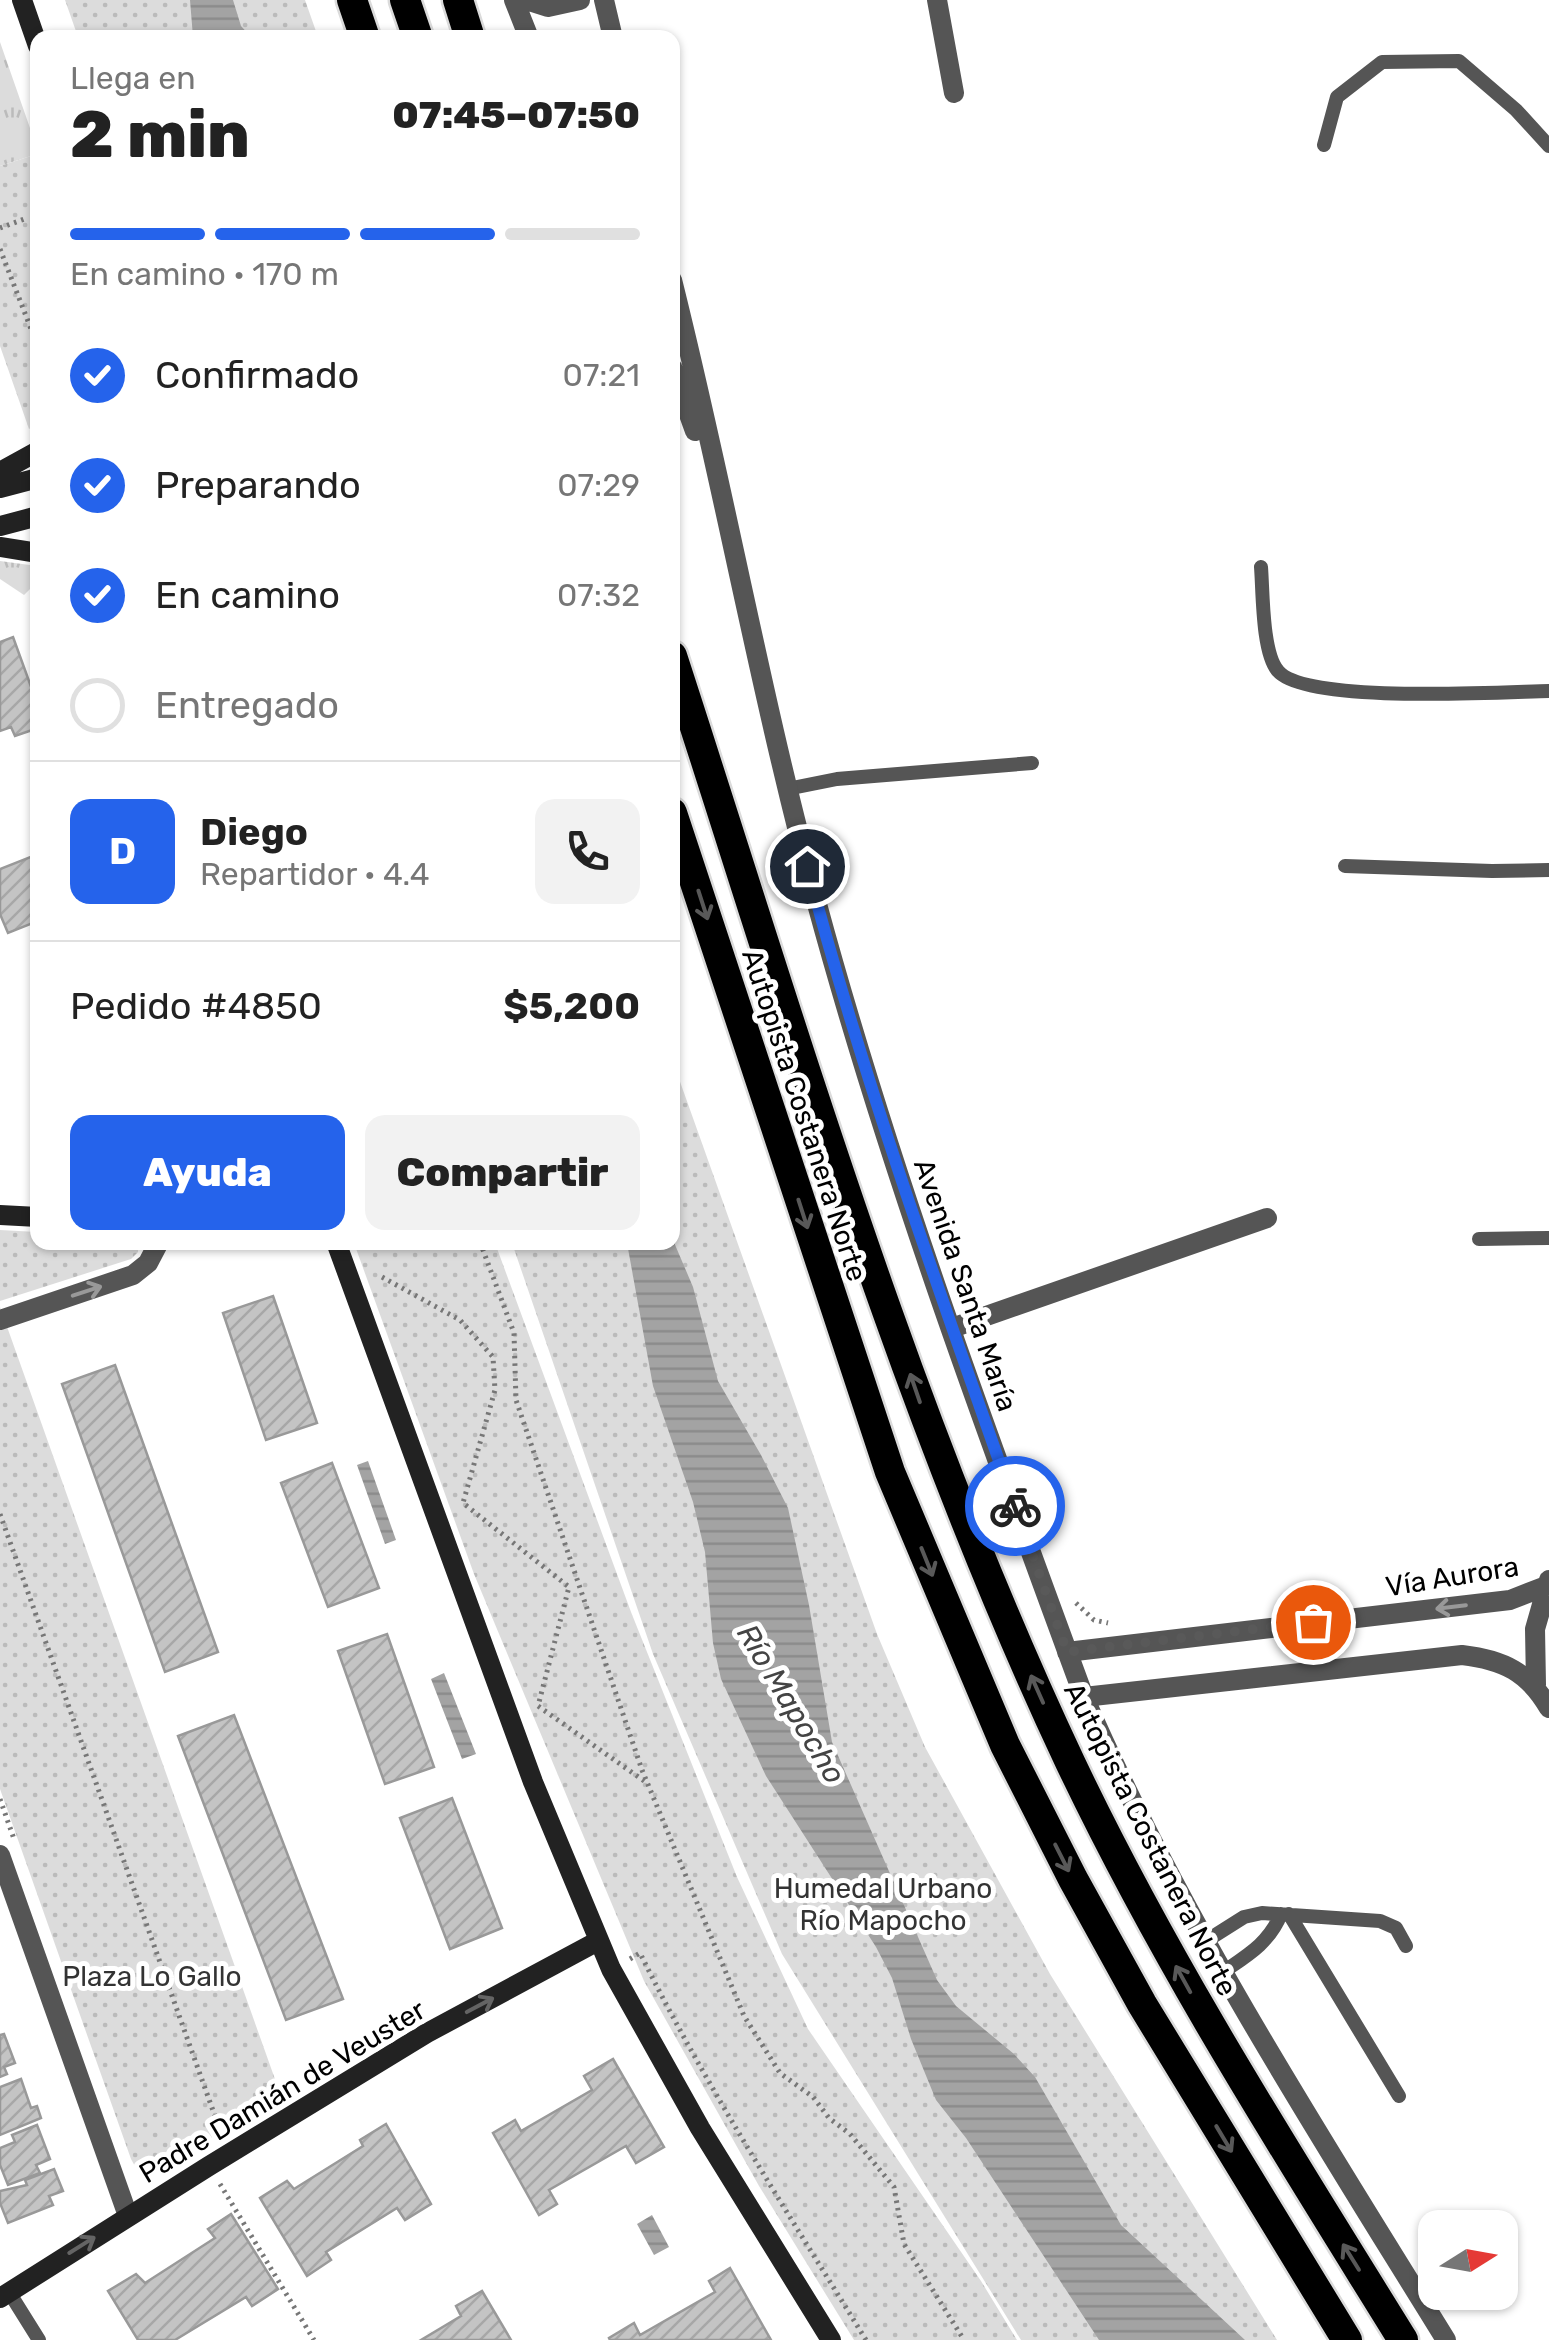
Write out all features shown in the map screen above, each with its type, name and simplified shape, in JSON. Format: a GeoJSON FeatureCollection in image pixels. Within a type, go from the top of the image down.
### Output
{"type":"FeatureCollection","features":[{"type":"Feature","properties":{"kind":"highway"},"geometry":{"type":"LineString","coordinates":[[352,0],[362,30]]}},
{"type":"Feature","properties":{"kind":"highway"},"geometry":{"type":"LineString","coordinates":[[405,0],[415,30]]}},
{"type":"Feature","properties":{"kind":"highway"},"geometry":{"type":"LineString","coordinates":[[458,0],[467,30]]}},
{"type":"Feature","properties":{"kind":"highway","name":"Autopista Costanera Norte"},"geometry":{"type":"LineString","coordinates":[[680,680],[928,1427],[1018,1646],[1087,1797],[1189,1990],[1403,2340]]}},
{"type":"Feature","properties":{"kind":"highway","name":"Autopista Costanera Norte"},"geometry":{"type":"LineString","coordinates":[[680,836],[890,1472],[1005,1745],[1142,2004],[1346,2340]]}},
{"type":"Feature","properties":{"kind":"street"},"geometry":{"type":"LineString","coordinates":[[22,0],[32,30]]}},
{"type":"Feature","properties":{"kind":"street"},"geometry":{"type":"LineString","coordinates":[[514,0],[527,30]]}},
{"type":"Feature","properties":{"kind":"street"},"geometry":{"type":"LineString","coordinates":[[526,0],[548,7],[580,0]]}},
{"type":"Feature","properties":{"kind":"street"},"geometry":{"type":"LineString","coordinates":[[604,0],[611,30]]}},
{"type":"Feature","properties":{"kind":"street"},"geometry":{"type":"LineString","coordinates":[[938,0],[954,93]]}},
{"type":"Feature","properties":{"kind":"street","name":"Avenida Santa María"},"geometry":{"type":"LineString","coordinates":[[680,295],[787,788],[822,923],[875,1103],[1067,1652],[1116,1771],[1223,1972],[1446,2340]]}},
{"type":"Feature","properties":{"kind":"street","name":"Avenida Santa María"},"geometry":{"type":"LineString","coordinates":[[680,389],[726,517]]}},
{"type":"Feature","properties":{"kind":"street"},"geometry":{"type":"LineString","coordinates":[[0,472],[30,455]]}},
{"type":"Feature","properties":{"kind":"street"},"geometry":{"type":"LineString","coordinates":[[0,488],[30,480]]}},
{"type":"Feature","properties":{"kind":"street"},"geometry":{"type":"LineString","coordinates":[[0,526],[30,518]]}},
{"type":"Feature","properties":{"kind":"street"},"geometry":{"type":"LineString","coordinates":[[0,547],[30,552]]}},
{"type":"Feature","properties":{"kind":"street"},"geometry":{"type":"LineString","coordinates":[[0,1216],[30,1217]]}},
{"type":"Feature","properties":{"kind":"street"},"geometry":{"type":"LineString","coordinates":[[952,1328],[1267,1218]]}},
{"type":"Feature","properties":{"kind":"street"},"geometry":{"type":"LineString","coordinates":[[0,1320],[133,1275],[148,1263],[154,1250]]}},
{"type":"Feature","properties":{"kind":"street"},"geometry":{"type":"LineString","coordinates":[[339,1250],[527,1765],[611,1970],[700,2128],[830,2340]]}},
{"type":"Feature","properties":{"kind":"street"},"geometry":{"type":"LineString","coordinates":[[1536,1686],[1535,1629],[1547,1583]]}},
{"type":"Feature","properties":{"kind":"street","name":"Vía Aurora"},"geometry":{"type":"LineString","coordinates":[[1067,1652],[1510,1600],[1547,1583]]}},
{"type":"Feature","properties":{"kind":"street"},"geometry":{"type":"LineString","coordinates":[[1084,1697],[1462,1655],[1498,1662],[1536,1686],[1549,1708]]}},
{"type":"Feature","properties":{"kind":"street"},"geometry":{"type":"LineString","coordinates":[[0,1854],[128,2216]]}},
{"type":"Feature","properties":{"kind":"street","name":"Padre Damián de Veuster"},"geometry":{"type":"LineString","coordinates":[[4,2295],[428,2034],[598,1941]]}},
{"type":"Feature","properties":{"kind":"lane"},"geometry":{"type":"LineString","coordinates":[[1324,145],[1337,96],[1382,62],[1460,61],[1516,110],[1549,146]]}},
{"type":"Feature","properties":{"kind":"lane"},"geometry":{"type":"LineString","coordinates":[[1261,566],[1268,646],[1277,671],[1298,685],[1409,695],[1549,691]]}},
{"type":"Feature","properties":{"kind":"lane"},"geometry":{"type":"LineString","coordinates":[[787,788],[837,779],[1032,763]]}},
{"type":"Feature","properties":{"kind":"lane"},"geometry":{"type":"LineString","coordinates":[[1345,866],[1549,870]]}},
{"type":"Feature","properties":{"kind":"lane"},"geometry":{"type":"LineString","coordinates":[[1480,1239],[1549,1238]]}},
{"type":"Feature","properties":{"kind":"lane"},"geometry":{"type":"LineString","coordinates":[[1206,1941],[1262,1912],[1380,1921],[1396,1928],[1406,1946]]}},
{"type":"Feature","properties":{"kind":"lane"},"geometry":{"type":"LineString","coordinates":[[1223,1972],[1262,1944],[1285,1914]]}},
{"type":"Feature","properties":{"kind":"lane"},"geometry":{"type":"LineString","coordinates":[[1285,1914],[1398,2096]]}},
{"type":"Feature","properties":{"kind":"lane"},"geometry":{"type":"LineString","coordinates":[[4,2295],[39,2340]]}},
{"type":"Feature","properties":{"kind":"path"},"geometry":{"type":"LineString","coordinates":[[0,228],[26,218]]}},
{"type":"Feature","properties":{"kind":"path"},"geometry":{"type":"LineString","coordinates":[[0,249],[30,326]]}},
{"type":"Feature","properties":{"kind":"path"},"geometry":{"type":"LineString","coordinates":[[483,1250],[514,1333],[516,1400],[648,1783],[744,2016],[780,2073],[813,2096],[894,2186],[904,2244],[964,2340]]}},
{"type":"Feature","properties":{"kind":"path"},"geometry":{"type":"LineString","coordinates":[[382,1277],[460,1320],[492,1357],[495,1390],[463,1503],[569,1587],[538,1706],[648,1783]]}},
{"type":"Feature","properties":{"kind":"path"},"geometry":{"type":"LineString","coordinates":[[0,1514],[228,2155]]}},
{"type":"Feature","properties":{"kind":"path"},"geometry":{"type":"LineString","coordinates":[[1070,1590],[1077,1605],[1094,1620],[1114,1624]]}},
{"type":"Feature","properties":{"kind":"path"},"geometry":{"type":"LineString","coordinates":[[640,1954],[714,2091],[866,2340]]}},
{"type":"Feature","properties":{"kind":"path"},"geometry":{"type":"LineString","coordinates":[[209,2166],[314,2340]]}},
{"type":"Feature","properties":{"kind":"green space"},"geometry":{"type":"Polygon","coordinates":[[[65,0],[305,0],[316,30],[76,30],[65,0]]]}},
{"type":"Feature","properties":{"kind":"green space"},"geometry":{"type":"Polygon","coordinates":[[[0,42],[30,128],[30,156],[0,166],[0,42]]]}},
{"type":"Feature","properties":{"kind":"green space"},"geometry":{"type":"Polygon","coordinates":[[[30,156],[29,429],[0,346],[0,166],[30,156]]]}},
{"type":"Feature","properties":{"kind":"green space"},"geometry":{"type":"Polygon","coordinates":[[[0,561],[30,565],[30,589],[24,595],[0,579],[0,561]]]}},
{"type":"Feature","properties":{"kind":"green space","name":"Humedal Urbano Río Mapocho"},"geometry":{"type":"Polygon","coordinates":[[[680,1082],[877,1634],[925,1747],[1050,1974],[1277,2340],[1021,2340],[782,1954],[653,1654],[514,1250],[680,1250],[680,1082]]]}},
{"type":"Feature","properties":{"kind":"green space"},"geometry":{"type":"Polygon","coordinates":[[[0,1230],[30,1232],[30,1250],[138,1250],[131,1259],[0,1301],[0,1230]]]}},
{"type":"Feature","properties":{"kind":"green space"},"geometry":{"type":"Polygon","coordinates":[[[357,1250],[498,1250],[631,1612],[737,1877],[808,2029],[981,2281],[1017,2340],[854,2340],[759,2186],[644,1981],[474,1574],[357,1250]]]}},
{"type":"Feature","properties":{"kind":"green space","name":"Plaza Lo Gallo"},"geometry":{"type":"Polygon","coordinates":[[[0,1307],[281,2096],[142,2179],[131,2159],[0,1789],[0,1307]]]}},
{"type":"Feature","properties":{"kind":"water"},"geometry":{"type":"Polygon","coordinates":[[[190,0],[233,0],[245,30],[192,30],[190,0]]]}},
{"type":"Feature","properties":{"kind":"water","name":"Río Mapocho"},"geometry":{"type":"Polygon","coordinates":[[[628,1250],[677,1250],[693,1287],[718,1381],[788,1508],[832,1742],[937,1980],[956,2006],[1014,2054],[1035,2077],[1121,2225],[1245,2340],[1099,2340],[966,2138],[936,2100],[892,1978],[766,1776],[721,1679],[713,1643],[705,1552],[693,1502],[653,1386],[628,1250]]]}},
{"type":"Feature","properties":{"kind":"water"},"geometry":{"type":"Polygon","coordinates":[[[368,1461],[396,1540],[385,1544],[357,1465],[368,1461]]]}},
{"type":"Feature","properties":{"kind":"water"},"geometry":{"type":"Polygon","coordinates":[[[444,1673],[476,1754],[462,1759],[431,1679],[444,1673]]]}},
{"type":"Feature","properties":{"kind":"water"},"geometry":{"type":"Polygon","coordinates":[[[652,2215],[669,2247],[654,2255],[637,2224],[652,2215]]]}},
{"type":"Feature","properties":{"kind":"building"},"geometry":{"type":"Polygon","coordinates":[[[13,637],[30,684],[30,731],[15,736],[11,727],[0,731],[0,642],[13,637]]]}},
{"type":"Feature","properties":{"kind":"building"},"geometry":{"type":"Polygon","coordinates":[[[30,857],[30,924],[8,933],[0,914],[0,869],[30,857]]]}},
{"type":"Feature","properties":{"kind":"building"},"geometry":{"type":"Polygon","coordinates":[[[273,1296],[317,1423],[266,1440],[223,1313],[273,1296]]]}},
{"type":"Feature","properties":{"kind":"building"},"geometry":{"type":"Polygon","coordinates":[[[115,1365],[218,1652],[165,1672],[62,1384],[115,1365]]]}},
{"type":"Feature","properties":{"kind":"building"},"geometry":{"type":"Polygon","coordinates":[[[332,1463],[379,1588],[328,1607],[281,1483],[332,1463]]]}},
{"type":"Feature","properties":{"kind":"building"},"geometry":{"type":"Polygon","coordinates":[[[387,1634],[434,1767],[385,1784],[338,1651],[387,1634]]]}},
{"type":"Feature","properties":{"kind":"building"},"geometry":{"type":"Polygon","coordinates":[[[234,1715],[343,1999],[286,2020],[178,1736],[234,1715]]]}},
{"type":"Feature","properties":{"kind":"building"},"geometry":{"type":"Polygon","coordinates":[[[452,1798],[502,1928],[450,1949],[400,1818],[452,1798]]]}},
{"type":"Feature","properties":{"kind":"building"},"geometry":{"type":"Polygon","coordinates":[[[4,2034],[15,2063],[4,2067],[7,2074],[0,2077],[0,2035],[4,2034]]]}},
{"type":"Feature","properties":{"kind":"building"},"geometry":{"type":"Polygon","coordinates":[[[613,2059],[664,2147],[636,2163],[626,2146],[549,2190],[557,2204],[539,2215],[493,2133],[515,2120],[521,2131],[592,2090],[584,2076],[613,2059]]]}},
{"type":"Feature","properties":{"kind":"building"},"geometry":{"type":"Polygon","coordinates":[[[21,2079],[31,2108],[37,2106],[41,2118],[0,2135],[0,2087],[21,2079]]]}},
{"type":"Feature","properties":{"kind":"building"},"geometry":{"type":"Polygon","coordinates":[[[386,2124],[431,2204],[405,2220],[397,2208],[326,2252],[331,2260],[307,2276],[260,2198],[287,2181],[294,2189],[363,2146],[360,2140],[386,2124]]]}},
{"type":"Feature","properties":{"kind":"building"},"geometry":{"type":"Polygon","coordinates":[[[37,2125],[50,2159],[36,2165],[40,2173],[8,2185],[0,2165],[0,2148],[15,2142],[12,2135],[37,2125]]]}},
{"type":"Feature","properties":{"kind":"building"},"geometry":{"type":"Polygon","coordinates":[[[54,2169],[63,2191],[49,2196],[53,2205],[8,2223],[0,2191],[27,2185],[25,2180],[54,2169]]]}},
{"type":"Feature","properties":{"kind":"building"},"geometry":{"type":"Polygon","coordinates":[[[231,2214],[278,2289],[252,2306],[246,2297],[175,2340],[138,2340],[108,2291],[136,2274],[145,2283],[215,2238],[208,2229],[231,2214]]]}},
{"type":"Feature","properties":{"kind":"building"},"geometry":{"type":"Polygon","coordinates":[[[730,2268],[771,2340],[610,2340],[634,2323],[640,2335],[715,2292],[709,2281],[730,2268]]]}},
{"type":"Feature","properties":{"kind":"building"},"geometry":{"type":"Polygon","coordinates":[[[482,2291],[511,2340],[421,2340],[461,2316],[456,2306],[482,2291]]]}},
{"type":"Feature","properties":{"kind":"way so far"},"geometry":{"type":"LineString","coordinates":[[1015,1506],[1067,1652],[1313,1622]]}},
{"type":"Feature","properties":{"kind":"route"},"geometry":{"type":"LineString","coordinates":[[807,866],[898,1176],[1015,1506]]}}]}
